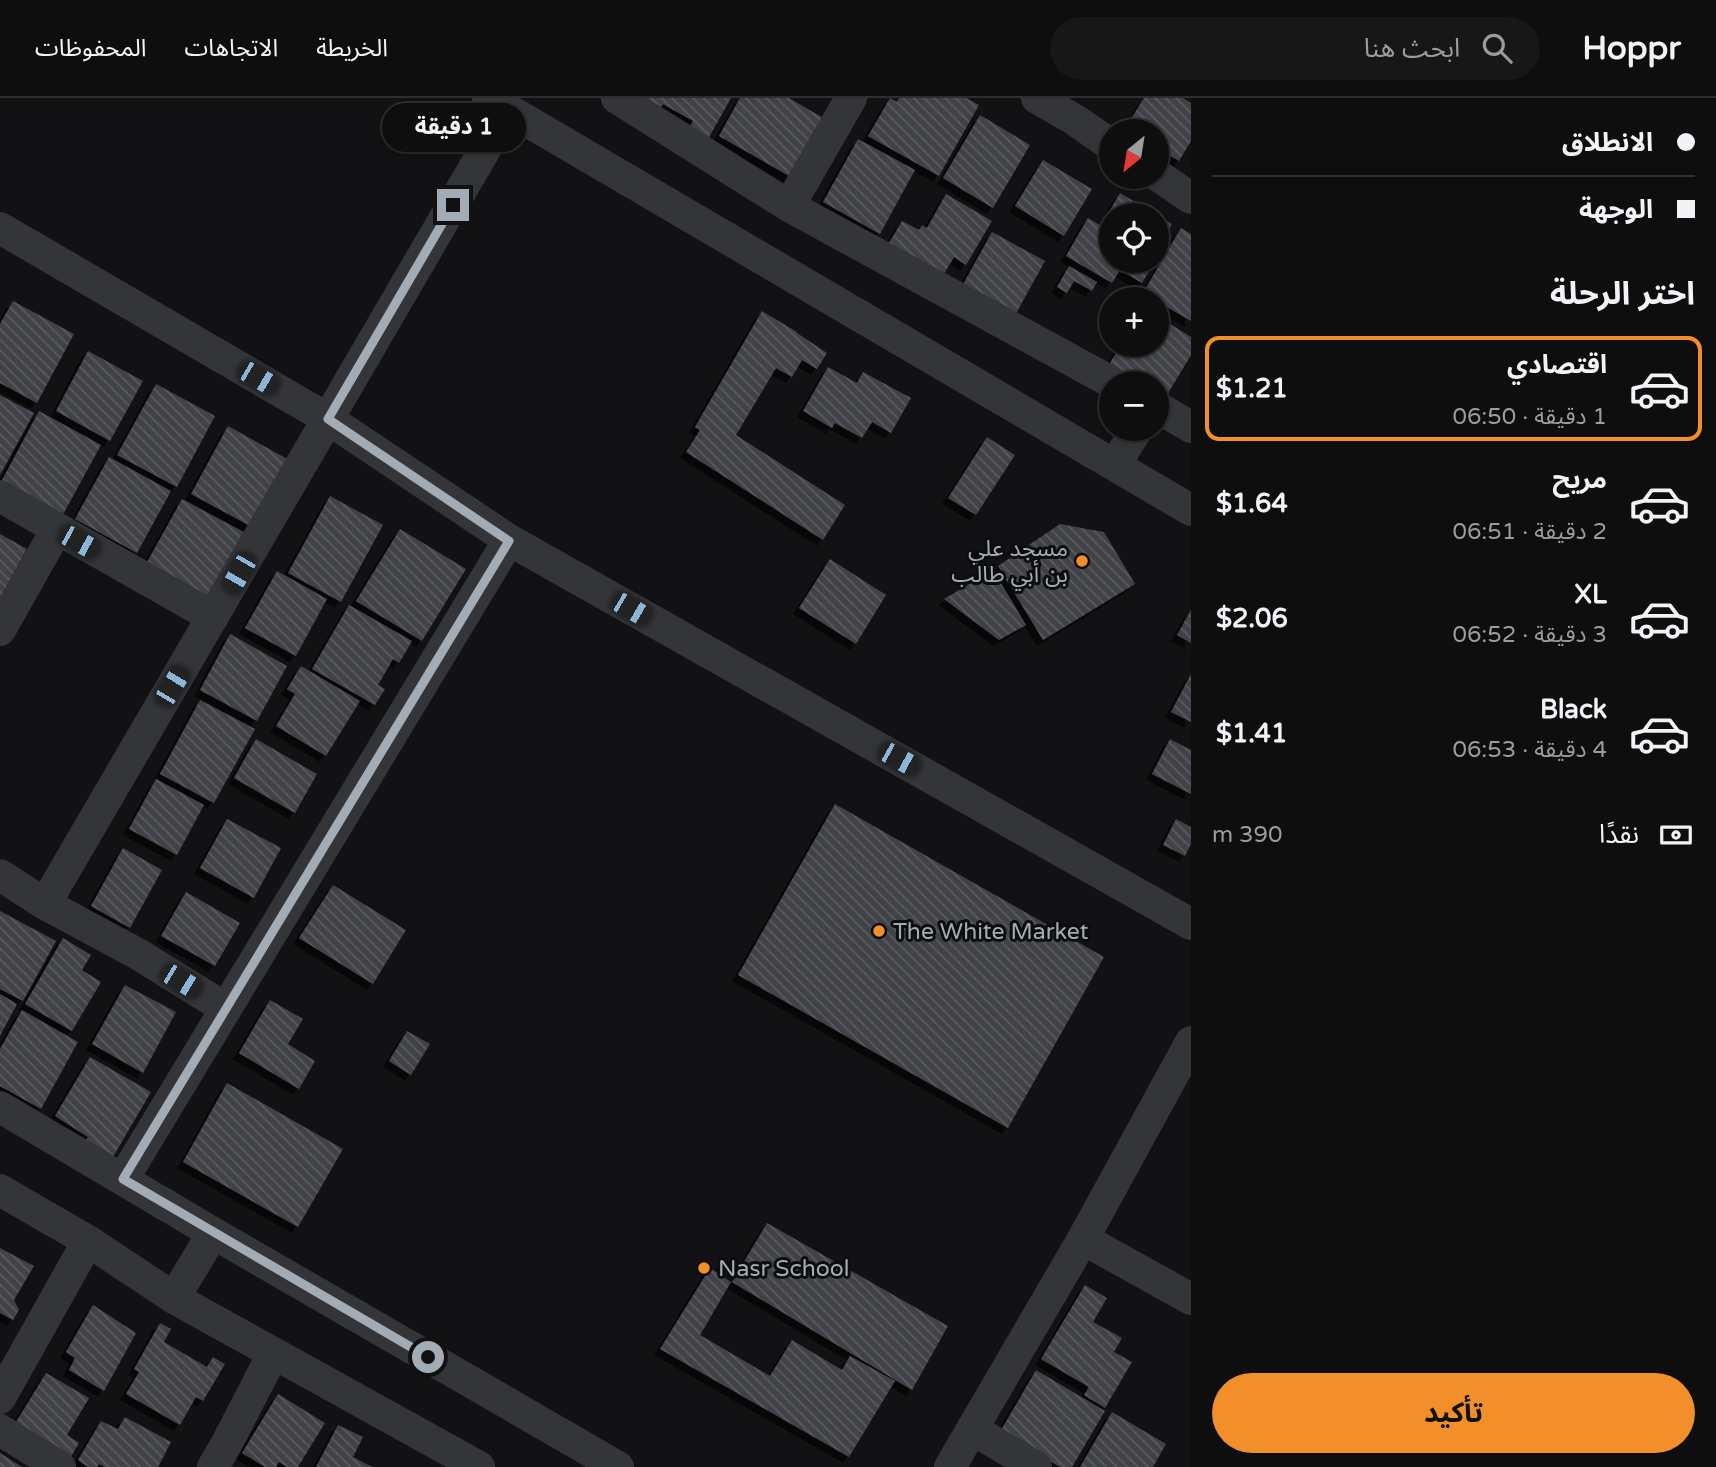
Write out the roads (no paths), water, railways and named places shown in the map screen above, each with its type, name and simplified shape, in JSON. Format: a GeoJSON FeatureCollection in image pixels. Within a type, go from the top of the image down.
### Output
{"type":"FeatureCollection","features":[{"type":"Feature","properties":{"kind":"street"},"geometry":{"type":"LineString","coordinates":[[617,98],[789,206],[1099,375]]}},
{"type":"Feature","properties":{"kind":"street"},"geometry":{"type":"LineString","coordinates":[[789,206],[851,98]]}},
{"type":"Feature","properties":{"kind":"street"},"geometry":{"type":"LineString","coordinates":[[1037,98],[1081,109],[1099,131]]}},
{"type":"Feature","properties":{"kind":"street"},"geometry":{"type":"LineString","coordinates":[[45,904],[328,419],[498,104],[1191,510]]}},
{"type":"Feature","properties":{"kind":"street"},"geometry":{"type":"LineString","coordinates":[[1169,183],[1191,198]]}},
{"type":"Feature","properties":{"kind":"street"},"geometry":{"type":"LineString","coordinates":[[0,228],[328,419],[509,541],[1191,923]]}},
{"type":"Feature","properties":{"kind":"street"},"geometry":{"type":"LineString","coordinates":[[1169,414],[1191,427]]}},
{"type":"Feature","properties":{"kind":"street"},"geometry":{"type":"LineString","coordinates":[[1115,466],[1130,441]]}},
{"type":"Feature","properties":{"kind":"street"},"geometry":{"type":"LineString","coordinates":[[0,496],[213,617]]}},
{"type":"Feature","properties":{"kind":"street"},"geometry":{"type":"LineString","coordinates":[[0,630],[57,529]]}},
{"type":"Feature","properties":{"kind":"street"},"geometry":{"type":"LineString","coordinates":[[123,1179],[509,541]]}},
{"type":"Feature","properties":{"kind":"street"},"geometry":{"type":"LineString","coordinates":[[0,875],[45,904],[138,954],[225,1008]]}},
{"type":"Feature","properties":{"kind":"street"},"geometry":{"type":"LineString","coordinates":[[950,1467],[1083,1239],[1191,1042]]}},
{"type":"Feature","properties":{"kind":"street"},"geometry":{"type":"LineString","coordinates":[[0,1107],[618,1467]]}},
{"type":"Feature","properties":{"kind":"street"},"geometry":{"type":"LineString","coordinates":[[0,1190],[88,1241],[174,1298],[462,1463]]}},
{"type":"Feature","properties":{"kind":"street"},"geometry":{"type":"LineString","coordinates":[[174,1298],[213,1233]]}},
{"type":"Feature","properties":{"kind":"street"},"geometry":{"type":"LineString","coordinates":[[1083,1239],[1191,1299]]}},
{"type":"Feature","properties":{"kind":"street"},"geometry":{"type":"LineString","coordinates":[[0,1398],[88,1241]]}},
{"type":"Feature","properties":{"kind":"street"},"geometry":{"type":"LineString","coordinates":[[213,1467],[273,1354]]}},
{"type":"Feature","properties":{"kind":"street"},"geometry":{"type":"LineString","coordinates":[[972,1429],[1036,1467]]}},
{"type":"Feature","properties":{"kind":"street"},"geometry":{"type":"LineString","coordinates":[[0,1430],[60,1467]]}},
{"type":"Feature","properties":{"kind":"place","name":"مسجد علي بن أبي طالب"},"geometry":{"type":"Point","coordinates":[1082,561]}},
{"type":"Feature","properties":{"kind":"place","name":"The White Market"},"geometry":{"type":"Point","coordinates":[879,931]}},
{"type":"Feature","properties":{"kind":"place","name":"Nasr School"},"geometry":{"type":"Point","coordinates":[704,1268]}}]}
